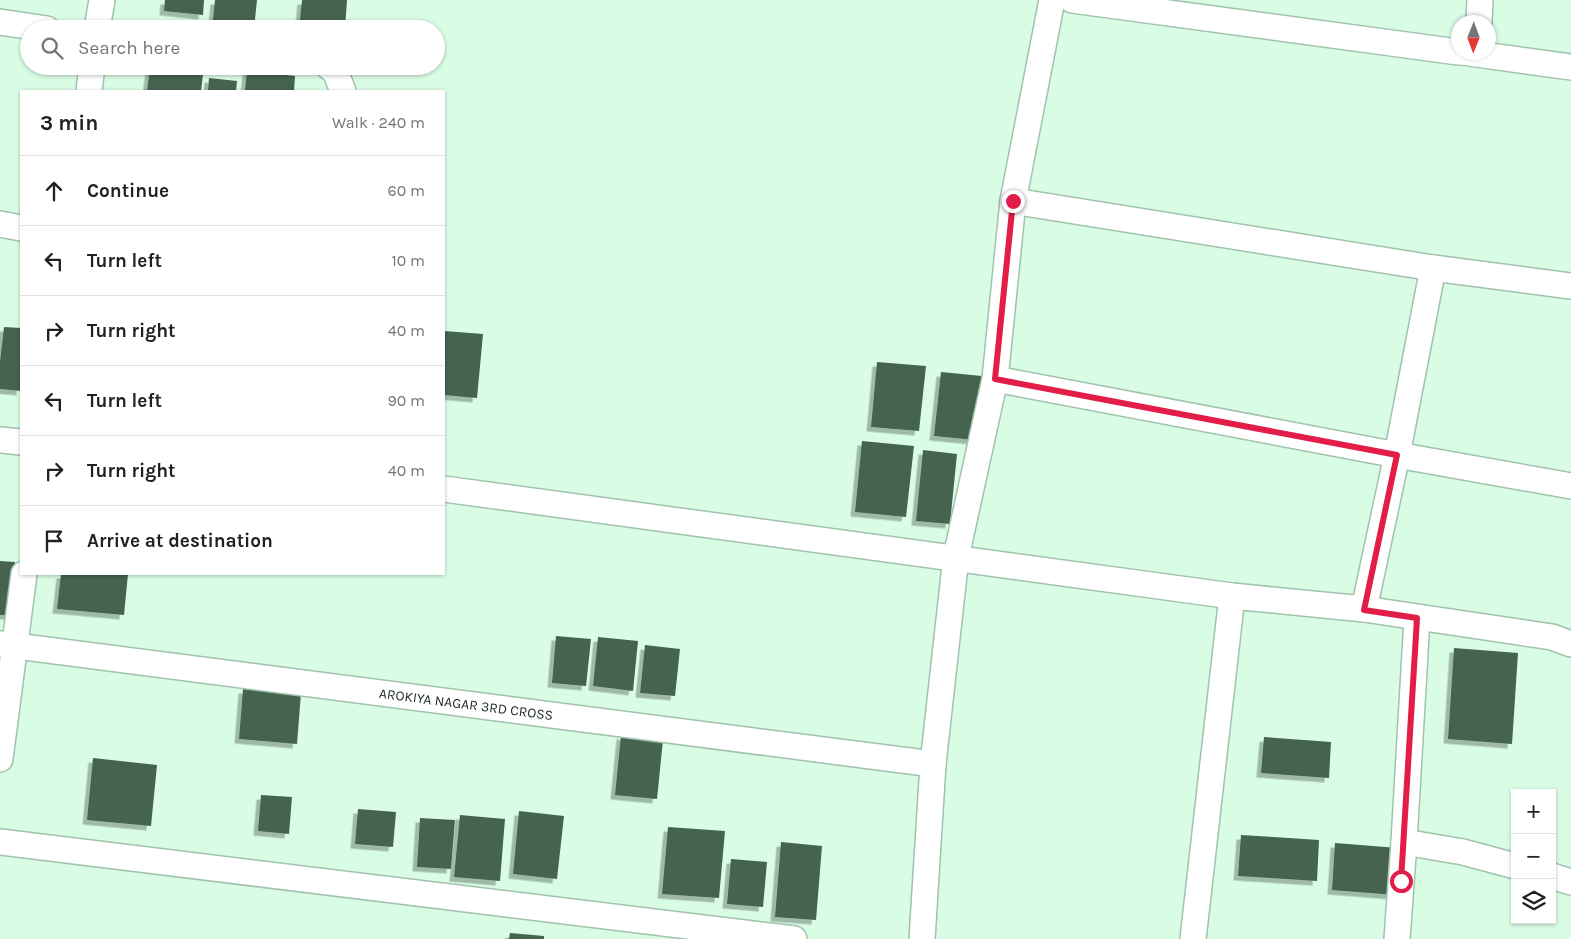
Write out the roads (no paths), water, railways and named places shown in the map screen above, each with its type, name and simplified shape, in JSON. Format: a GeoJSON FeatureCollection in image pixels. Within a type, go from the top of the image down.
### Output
{"type":"FeatureCollection","features":[{"type":"Feature","properties":{"kind":"street"},"geometry":{"type":"LineString","coordinates":[[99,20],[102,0]]}},
{"type":"Feature","properties":{"kind":"street"},"geometry":{"type":"LineString","coordinates":[[922,939],[933,764],[956,557],[995,379],[1013,201],[1052,0]]}},
{"type":"Feature","properties":{"kind":"street"},"geometry":{"type":"LineString","coordinates":[[1072,0],[1451,51]]}},
{"type":"Feature","properties":{"kind":"street"},"geometry":{"type":"LineString","coordinates":[[1479,15],[1480,0]]}},
{"type":"Feature","properties":{"kind":"street"},"geometry":{"type":"LineString","coordinates":[[0,22],[20,25]]}},
{"type":"Feature","properties":{"kind":"street"},"geometry":{"type":"LineString","coordinates":[[1496,57],[1571,67]]}},
{"type":"Feature","properties":{"kind":"street"},"geometry":{"type":"LineString","coordinates":[[89,90],[91,75]]}},
{"type":"Feature","properties":{"kind":"street"},"geometry":{"type":"LineString","coordinates":[[337,75],[343,90]]}},
{"type":"Feature","properties":{"kind":"street"},"geometry":{"type":"LineString","coordinates":[[1013,201],[1434,268],[1571,286]]}},
{"type":"Feature","properties":{"kind":"street"},"geometry":{"type":"LineString","coordinates":[[0,224],[20,228]]}},
{"type":"Feature","properties":{"kind":"street"},"geometry":{"type":"LineString","coordinates":[[1364,610],[1434,268]]}},
{"type":"Feature","properties":{"kind":"street"},"geometry":{"type":"LineString","coordinates":[[995,379],[1571,486]]}},
{"type":"Feature","properties":{"kind":"street"},"geometry":{"type":"LineString","coordinates":[[0,440],[20,442]]}},
{"type":"Feature","properties":{"kind":"street"},"geometry":{"type":"LineString","coordinates":[[445,489],[956,557],[1232,596],[1364,610],[1552,637],[1571,644]]}},
{"type":"Feature","properties":{"kind":"street"},"geometry":{"type":"LineString","coordinates":[[0,759],[7,645],[24,575]]}},
{"type":"Feature","properties":{"kind":"street"},"geometry":{"type":"LineString","coordinates":[[1193,939],[1232,596]]}},
{"type":"Feature","properties":{"kind":"street"},"geometry":{"type":"LineString","coordinates":[[1397,939],[1417,618]]}},
{"type":"Feature","properties":{"kind":"street","name":"AROKIYA NAGAR 3RD CROSS"},"geometry":{"type":"LineString","coordinates":[[7,645],[933,764]]}},
{"type":"Feature","properties":{"kind":"street"},"geometry":{"type":"LineString","coordinates":[[0,842],[794,939]]}},
{"type":"Feature","properties":{"kind":"street"},"geometry":{"type":"LineString","coordinates":[[1404,842],[1463,852],[1511,865]]}},
{"type":"Feature","properties":{"kind":"street"},"geometry":{"type":"LineString","coordinates":[[1556,877],[1571,882]]}}]}
